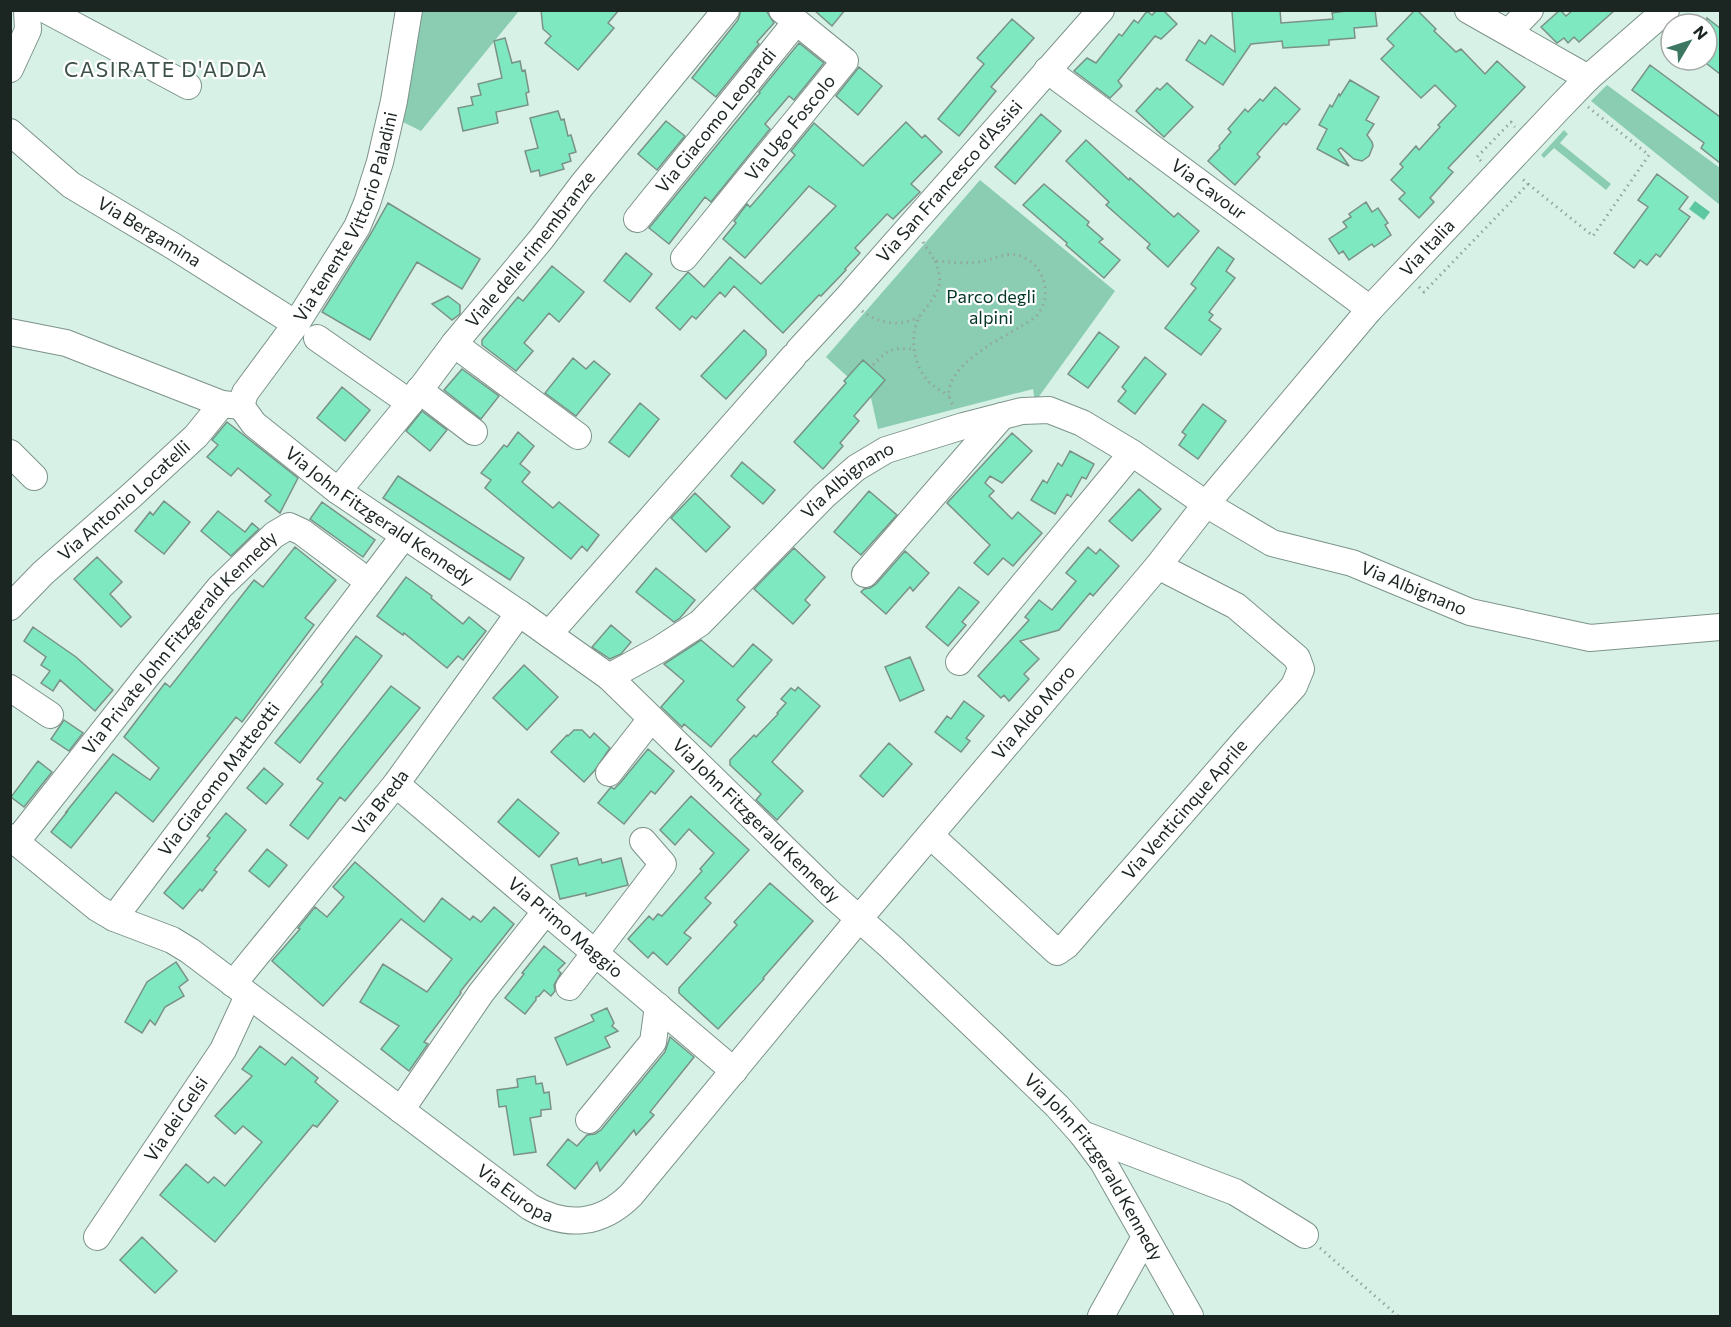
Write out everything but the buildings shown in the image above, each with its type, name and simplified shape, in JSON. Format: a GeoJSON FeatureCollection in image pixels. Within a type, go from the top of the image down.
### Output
{"type":"FeatureCollection","features":[{"type":"Feature","properties":{"kind":"street"},"geometry":{"type":"LineString","coordinates":[[10,69],[28,30],[27,10]]}},
{"type":"Feature","properties":{"kind":"street"},"geometry":{"type":"LineString","coordinates":[[46,10],[188,86]]}},
{"type":"Feature","properties":{"kind":"street","name":"Via tenente Vittorio Paladini"},"geometry":{"type":"LineString","coordinates":[[231,405],[245,393],[296,324],[357,227],[368,203],[394,101],[409,10]]}},
{"type":"Feature","properties":{"kind":"street","name":"Viale delle rimembranze"},"geometry":{"type":"LineString","coordinates":[[338,491],[582,185],[726,10]]}},
{"type":"Feature","properties":{"kind":"street","name":"Via San Francesco d'Assisi"},"geometry":{"type":"LineString","coordinates":[[549,634],[1101,10]]}},
{"type":"Feature","properties":{"kind":"street"},"geometry":{"type":"LineString","coordinates":[[1468,10],[1509,32],[1585,90]]}},
{"type":"Feature","properties":{"kind":"street"},"geometry":{"type":"LineString","coordinates":[[1509,32],[1530,10]]}},
{"type":"Feature","properties":{"kind":"street","name":"Via Italia"},"geometry":{"type":"LineString","coordinates":[[1206,504],[1370,309],[1522,145],[1585,90],[1666,10]]}},
{"type":"Feature","properties":{"kind":"street","name":"Via Giacomo Leopardi"},"geometry":{"type":"LineString","coordinates":[[637,219],[789,16]]}},
{"type":"Feature","properties":{"kind":"street","name":"Via Ugo Foscolo"},"geometry":{"type":"LineString","coordinates":[[684,258],[845,62],[789,16]]}},
{"type":"Feature","properties":{"kind":"street","name":"Via Cavour"},"geometry":{"type":"LineString","coordinates":[[1047,70],[1370,309]]}},
{"type":"Feature","properties":{"kind":"street","name":"Via Bergamina"},"geometry":{"type":"LineString","coordinates":[[10,132],[70,185],[173,246],[296,324]]}},
{"type":"Feature","properties":{"kind":"street"},"geometry":{"type":"LineString","coordinates":[[10,332],[66,344],[231,405]]}},
{"type":"Feature","properties":{"kind":"street"},"geometry":{"type":"LineString","coordinates":[[317,338],[474,432]]}},
{"type":"Feature","properties":{"kind":"street"},"geometry":{"type":"LineString","coordinates":[[454,344],[578,436]]}},
{"type":"Feature","properties":{"kind":"street","name":"Via John Fitzgerald Kennedy"},"geometry":{"type":"LineString","coordinates":[[231,405],[338,491],[519,613],[609,677],[858,920],[891,947],[1057,1106],[1103,1162],[1190,1317]]}},
{"type":"Feature","properties":{"kind":"street","name":"Via Antonio Locatelli"},"geometry":{"type":"LineString","coordinates":[[10,607],[43,573],[231,405]]}},
{"type":"Feature","properties":{"kind":"street","name":"Via Albignano"},"geometry":{"type":"LineString","coordinates":[[609,677],[660,649],[700,623],[824,496],[856,468],[886,450],[963,426],[1022,411],[1049,410],[1082,423],[1132,453],[1206,504],[1272,543],[1352,563],[1470,612],[1590,638],[1720,627]]}},
{"type":"Feature","properties":{"kind":"street"},"geometry":{"type":"LineString","coordinates":[[866,574],[1002,416]]}},
{"type":"Feature","properties":{"kind":"street"},"geometry":{"type":"LineString","coordinates":[[10,453],[34,477]]}},
{"type":"Feature","properties":{"kind":"street"},"geometry":{"type":"LineString","coordinates":[[959,662],[1132,453]]}},
{"type":"Feature","properties":{"kind":"street","name":"Via Aldo Moro"},"geometry":{"type":"LineString","coordinates":[[858,920],[1158,566],[1206,504]]}},
{"type":"Feature","properties":{"kind":"street","name":"Via Private John Fitzgerald Kennedy"},"geometry":{"type":"LineString","coordinates":[[13,840],[220,587],[274,535],[289,526],[302,532],[369,582]]}},
{"type":"Feature","properties":{"kind":"street","name":"Via Giacomo Matteotti"},"geometry":{"type":"LineString","coordinates":[[114,918],[404,536]]}},
{"type":"Feature","properties":{"kind":"street","name":"Via Venticinque Aprile"},"geometry":{"type":"LineString","coordinates":[[931,836],[1057,952],[1068,945],[1294,686],[1301,669],[1297,658],[1236,606],[1158,566]]}},
{"type":"Feature","properties":{"kind":"street","name":"Via Breda"},"geometry":{"type":"LineString","coordinates":[[241,990],[396,784],[519,613]]}},
{"type":"Feature","properties":{"kind":"street"},"geometry":{"type":"LineString","coordinates":[[10,687],[50,715]]}},
{"type":"Feature","properties":{"kind":"street"},"geometry":{"type":"LineString","coordinates":[[609,772],[651,719]]}},
{"type":"Feature","properties":{"kind":"street","name":"Via Primo Maggio"},"geometry":{"type":"LineString","coordinates":[[396,784],[734,1071]]}},
{"type":"Feature","properties":{"kind":"street"},"geometry":{"type":"LineString","coordinates":[[13,840],[97,908],[114,918]]}},
{"type":"Feature","properties":{"kind":"street"},"geometry":{"type":"LineString","coordinates":[[569,987],[663,864],[643,841]]}},
{"type":"Feature","properties":{"kind":"street"},"geometry":{"type":"LineString","coordinates":[[401,1110],[481,993],[546,911]]}},
{"type":"Feature","properties":{"kind":"street","name":"Via Europa"},"geometry":{"type":"LineString","coordinates":[[114,918],[172,940],[190,951],[530,1207],[555,1218],[581,1221],[605,1214],[624,1203],[858,920]]}},
{"type":"Feature","properties":{"kind":"street","name":"Via dei Gelsi"},"geometry":{"type":"LineString","coordinates":[[97,1237],[223,1050],[241,990]]}},
{"type":"Feature","properties":{"kind":"street"},"geometry":{"type":"LineString","coordinates":[[589,1119],[652,1042],[658,1006]]}},
{"type":"Feature","properties":{"kind":"street"},"geometry":{"type":"LineString","coordinates":[[1082,1134],[1235,1192],[1305,1235]]}},
{"type":"Feature","properties":{"kind":"street"},"geometry":{"type":"LineString","coordinates":[[1101,1317],[1145,1237]]}},
{"type":"Feature","properties":{"kind":"path"},"geometry":{"type":"LineString","coordinates":[[1528,184],[1593,236],[1649,155],[1585,90]]}},
{"type":"Feature","properties":{"kind":"path"},"geometry":{"type":"LineString","coordinates":[[864,313],[878,321],[895,324],[919,317],[929,306],[939,288],[940,273],[936,261],[925,244]]}},
{"type":"Feature","properties":{"kind":"path"},"geometry":{"type":"LineString","coordinates":[[936,261],[980,262],[1006,254],[1014,254],[1036,266],[1046,290],[1042,308],[1037,316],[980,351],[967,362],[956,375],[949,396]]}},
{"type":"Feature","properties":{"kind":"path"},"geometry":{"type":"LineString","coordinates":[[919,317],[914,338],[917,361],[922,373],[930,383],[949,396],[963,426]]}},
{"type":"Feature","properties":{"kind":"path"},"geometry":{"type":"LineString","coordinates":[[873,365],[887,351],[895,348],[915,349]]}},
{"type":"Feature","properties":{"kind":"path"},"geometry":{"type":"LineString","coordinates":[[1305,1235],[1398,1317]]}},
{"type":"Feature","properties":{"kind":"green space"},"geometry":{"type":"Polygon","coordinates":[[[419,11],[519,11],[421,131],[401,121],[419,11]]]}},
{"type":"Feature","properties":{"kind":"green space"},"geometry":{"type":"Polygon","coordinates":[[[1607,85],[1720,168],[1720,205],[1591,101],[1607,85]]]}},
{"type":"Feature","properties":{"kind":"green space"},"geometry":{"type":"Polygon","coordinates":[[[1564,130],[1568,134],[1560,143],[1611,184],[1606,190],[1554,148],[1544,158],[1541,155],[1564,130]]]}},
{"type":"Feature","properties":{"kind":"green space","name":"Parco degli alpini"},"geometry":{"type":"Polygon","coordinates":[[[980,180],[1115,291],[1035,402],[1033,389],[878,429],[871,398],[826,357],[980,180]]]}},
{"type":"Feature","properties":{"kind":"shaded area"},"geometry":{"type":"Polygon","coordinates":[[[1695,201],[1710,212],[1704,220],[1689,209],[1695,201]]]}},
{"type":"Feature","properties":{"kind":"district","name":"CASIRATE D'ADDA"},"geometry":{"type":"Point","coordinates":[166,70]}}]}
